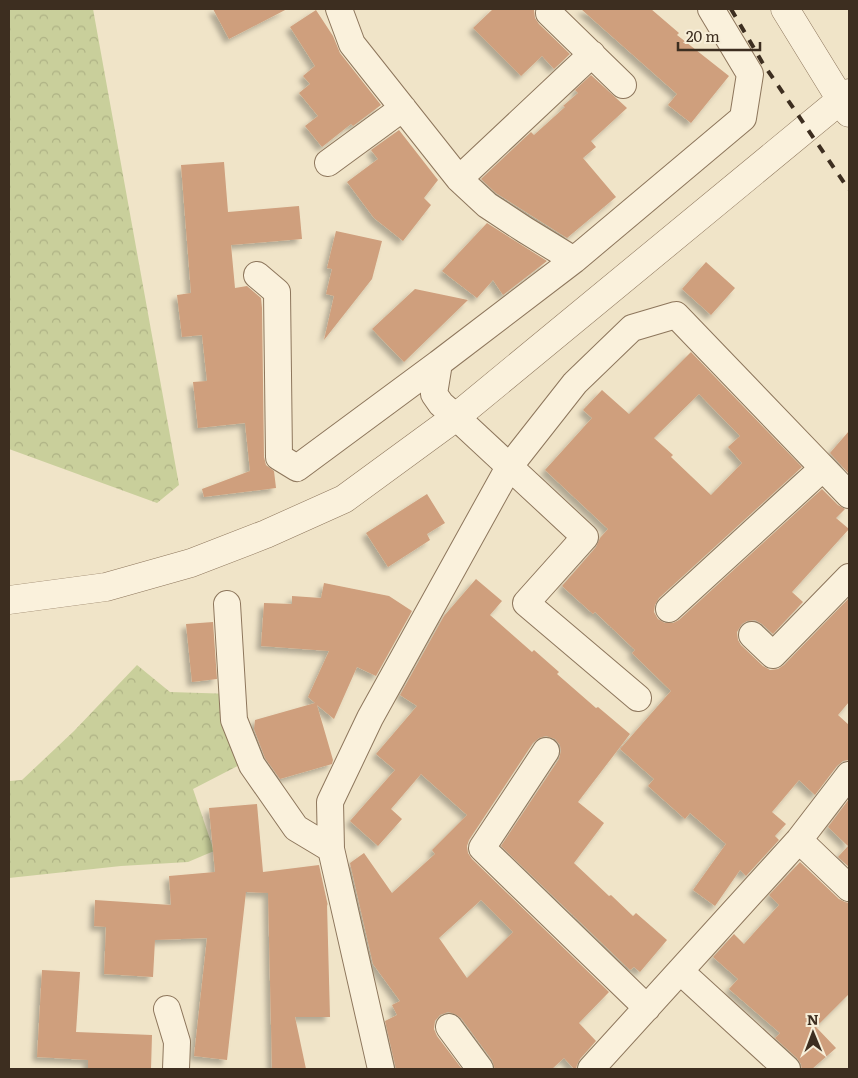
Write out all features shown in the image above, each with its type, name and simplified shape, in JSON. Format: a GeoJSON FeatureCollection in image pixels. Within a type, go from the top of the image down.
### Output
{"type":"FeatureCollection","features":[{"type":"Feature","properties":{"kind":"street"},"geometry":{"type":"LineString","coordinates":[[340,9],[352,44],[459,179],[487,205],[574,260]]}},
{"type":"Feature","properties":{"kind":"street"},"geometry":{"type":"LineString","coordinates":[[256,275],[277,292],[279,457],[297,468],[574,260],[743,118],[750,74],[711,9]]}},
{"type":"Feature","properties":{"kind":"street"},"geometry":{"type":"LineString","coordinates":[[9,600],[106,587],[191,563],[266,534],[344,499],[456,417],[846,102],[784,9]]}},
{"type":"Feature","properties":{"kind":"street"},"geometry":{"type":"LineString","coordinates":[[549,13],[623,84]]}},
{"type":"Feature","properties":{"kind":"street"},"geometry":{"type":"LineString","coordinates":[[459,179],[592,54]]}},
{"type":"Feature","properties":{"kind":"street"},"geometry":{"type":"LineString","coordinates":[[328,163],[402,108]]}},
{"type":"Feature","properties":{"kind":"street"},"geometry":{"type":"LineString","coordinates":[[380,1069],[331,850],[330,802],[370,718],[508,467],[576,383],[632,328],[676,315],[849,495]]}},
{"type":"Feature","properties":{"kind":"street"},"geometry":{"type":"LineString","coordinates":[[439,363],[434,394],[440,404],[585,537],[526,603],[638,698]]}},
{"type":"Feature","properties":{"kind":"street"},"geometry":{"type":"LineString","coordinates":[[669,609],[823,468]]}},
{"type":"Feature","properties":{"kind":"street"},"geometry":{"type":"LineString","coordinates":[[752,636],[773,655],[849,577]]}},
{"type":"Feature","properties":{"kind":"street"},"geometry":{"type":"LineString","coordinates":[[227,604],[234,720],[252,766],[296,828],[331,850]]}},
{"type":"Feature","properties":{"kind":"street"},"geometry":{"type":"LineString","coordinates":[[546,751],[482,848],[646,1008]]}},
{"type":"Feature","properties":{"kind":"street"},"geometry":{"type":"LineString","coordinates":[[591,1069],[799,840],[849,775]]}},
{"type":"Feature","properties":{"kind":"street"},"geometry":{"type":"LineString","coordinates":[[799,840],[849,888]]}},
{"type":"Feature","properties":{"kind":"street"},"geometry":{"type":"LineString","coordinates":[[680,972],[787,1069]]}},
{"type":"Feature","properties":{"kind":"street"},"geometry":{"type":"LineString","coordinates":[[167,1009],[176,1042],[176,1069]]}},
{"type":"Feature","properties":{"kind":"street"},"geometry":{"type":"LineString","coordinates":[[449,1027],[480,1069]]}},
{"type":"Feature","properties":{"kind":"green space"},"geometry":{"type":"Polygon","coordinates":[[[9,9],[93,9],[179,485],[157,503],[9,449],[9,9]]]}},
{"type":"Feature","properties":{"kind":"green space"},"geometry":{"type":"Polygon","coordinates":[[[137,665],[170,692],[233,694],[255,757],[193,789],[214,851],[188,862],[121,866],[9,878],[9,781],[22,780],[74,731],[137,665]]]}},
{"type":"Feature","properties":{"kind":"building"},"geometry":{"type":"Polygon","coordinates":[[[213,9],[287,9],[229,39],[213,9]]]}},
{"type":"Feature","properties":{"kind":"building"},"geometry":{"type":"Polygon","coordinates":[[[493,9],[533,9],[539,24],[570,54],[554,69],[542,56],[521,76],[473,28],[493,9]]]}},
{"type":"Feature","properties":{"kind":"building"},"geometry":{"type":"Polygon","coordinates":[[[581,9],[651,9],[679,33],[677,35],[729,76],[691,123],[668,105],[677,94],[581,9]]]}},
{"type":"Feature","properties":{"kind":"building"},"geometry":{"type":"Polygon","coordinates":[[[316,10],[333,36],[340,53],[381,105],[353,126],[351,124],[322,147],[305,126],[318,116],[299,93],[310,84],[303,76],[315,66],[290,27],[316,10]]]}},
{"type":"Feature","properties":{"kind":"building"},"geometry":{"type":"Polygon","coordinates":[[[591,75],[627,108],[591,141],[596,147],[583,158],[616,197],[567,238],[496,193],[481,179],[531,132],[534,135],[565,107],[563,106],[578,93],[575,90],[591,75]]]}},
{"type":"Feature","properties":{"kind":"building"},"geometry":{"type":"Polygon","coordinates":[[[399,130],[438,180],[424,198],[431,205],[403,241],[374,218],[347,182],[378,159],[371,150],[399,130]]]}},
{"type":"Feature","properties":{"kind":"building"},"geometry":{"type":"Polygon","coordinates":[[[224,162],[228,212],[299,206],[302,239],[231,245],[235,288],[247,286],[261,298],[264,457],[266,465],[274,471],[276,488],[204,497],[202,489],[250,471],[245,423],[198,428],[193,382],[207,381],[202,335],[182,337],[177,295],[191,293],[181,165],[224,162]]]}},
{"type":"Feature","properties":{"kind":"building"},"geometry":{"type":"Polygon","coordinates":[[[487,223],[547,261],[503,295],[493,280],[477,298],[442,271],[487,223]]]}},
{"type":"Feature","properties":{"kind":"building"},"geometry":{"type":"Polygon","coordinates":[[[336,231],[382,241],[372,279],[324,340],[334,296],[326,294],[332,269],[327,268],[336,231]]]}},
{"type":"Feature","properties":{"kind":"building"},"geometry":{"type":"Polygon","coordinates":[[[706,262],[735,288],[711,315],[682,289],[706,262]]]}},
{"type":"Feature","properties":{"kind":"building"},"geometry":{"type":"Polygon","coordinates":[[[415,289],[468,300],[404,362],[372,329],[415,289]]]}},
{"type":"Feature","properties":{"kind":"building"},"geometry":{"type":"Polygon","coordinates":[[[691,352],[802,467],[659,598],[654,612],[658,619],[665,623],[673,623],[679,620],[822,489],[838,505],[845,509],[836,518],[849,529],[792,592],[803,602],[773,634],[755,620],[742,624],[737,632],[741,645],[763,666],[770,670],[778,669],[849,598],[849,702],[838,715],[849,725],[849,760],[843,761],[837,766],[815,795],[799,780],[772,812],[786,824],[775,836],[779,840],[746,876],[740,870],[715,906],[693,890],[726,844],[690,813],[685,819],[648,786],[654,779],[620,749],[671,691],[632,653],[635,650],[595,612],[593,614],[562,586],[596,547],[600,538],[608,529],[545,470],[592,418],[583,410],[602,390],[629,414],[691,352]],[[699,394],[654,438],[711,495],[742,463],[728,447],[740,436],[699,394]]]}},
{"type":"Feature","properties":{"kind":"building"},"geometry":{"type":"Polygon","coordinates":[[[849,431],[849,474],[830,453],[849,431]]]}},
{"type":"Feature","properties":{"kind":"building"},"geometry":{"type":"Polygon","coordinates":[[[427,494],[445,523],[427,534],[430,540],[388,567],[366,533],[427,494]]]}},
{"type":"Feature","properties":{"kind":"building"},"geometry":{"type":"Polygon","coordinates":[[[476,579],[502,601],[490,615],[532,652],[534,650],[559,672],[557,674],[596,708],[598,707],[630,734],[578,802],[604,823],[574,863],[633,916],[636,913],[667,940],[640,972],[634,967],[630,970],[501,846],[559,759],[560,745],[555,739],[546,736],[539,738],[533,743],[469,840],[467,846],[468,853],[472,859],[609,992],[579,1023],[596,1041],[580,1059],[576,1069],[564,1058],[552,1069],[495,1069],[492,1060],[461,1018],[448,1012],[440,1015],[435,1021],[434,1029],[437,1036],[462,1069],[396,1069],[385,1021],[397,1015],[392,1005],[400,1001],[373,964],[350,863],[364,853],[392,893],[435,854],[432,850],[467,815],[421,774],[391,809],[402,819],[378,846],[350,821],[395,770],[376,754],[417,706],[400,695],[444,616],[476,579]],[[481,900],[439,938],[467,978],[513,932],[481,900]]]}},
{"type":"Feature","properties":{"kind":"building"},"geometry":{"type":"Polygon","coordinates":[[[324,583],[389,596],[412,611],[376,676],[357,667],[334,719],[317,705],[333,760],[332,764],[280,779],[265,758],[254,729],[255,720],[315,703],[308,697],[329,651],[261,646],[264,603],[292,604],[292,596],[321,598],[324,583]]]}},
{"type":"Feature","properties":{"kind":"building"},"geometry":{"type":"Polygon","coordinates":[[[213,622],[217,679],[192,682],[186,624],[213,622]]]}},
{"type":"Feature","properties":{"kind":"building"},"geometry":{"type":"Polygon","coordinates":[[[849,799],[849,867],[838,857],[848,846],[828,827],[849,799]]]}},
{"type":"Feature","properties":{"kind":"building"},"geometry":{"type":"Polygon","coordinates":[[[257,804],[263,872],[319,865],[328,906],[327,904],[330,1017],[295,1017],[306,1069],[272,1069],[268,893],[246,892],[227,1060],[194,1056],[207,938],[155,940],[153,977],[104,974],[106,927],[94,926],[95,900],[171,905],[169,876],[215,872],[209,808],[257,804]]]}},
{"type":"Feature","properties":{"kind":"building"},"geometry":{"type":"Polygon","coordinates":[[[800,862],[839,899],[849,903],[849,994],[816,1027],[836,1048],[812,1069],[802,1069],[797,1058],[775,1038],[780,1033],[729,989],[738,979],[713,957],[734,934],[744,944],[779,905],[769,895],[800,862]]]}},
{"type":"Feature","properties":{"kind":"building"},"geometry":{"type":"Polygon","coordinates":[[[42,970],[80,972],[76,1032],[152,1035],[151,1069],[88,1069],[88,1060],[37,1057],[42,970]]]}},
{"type":"Feature","properties":{"kind":"railway"},"geometry":{"type":"LineString","coordinates":[[731,9],[762,62],[849,190]]}}]}
